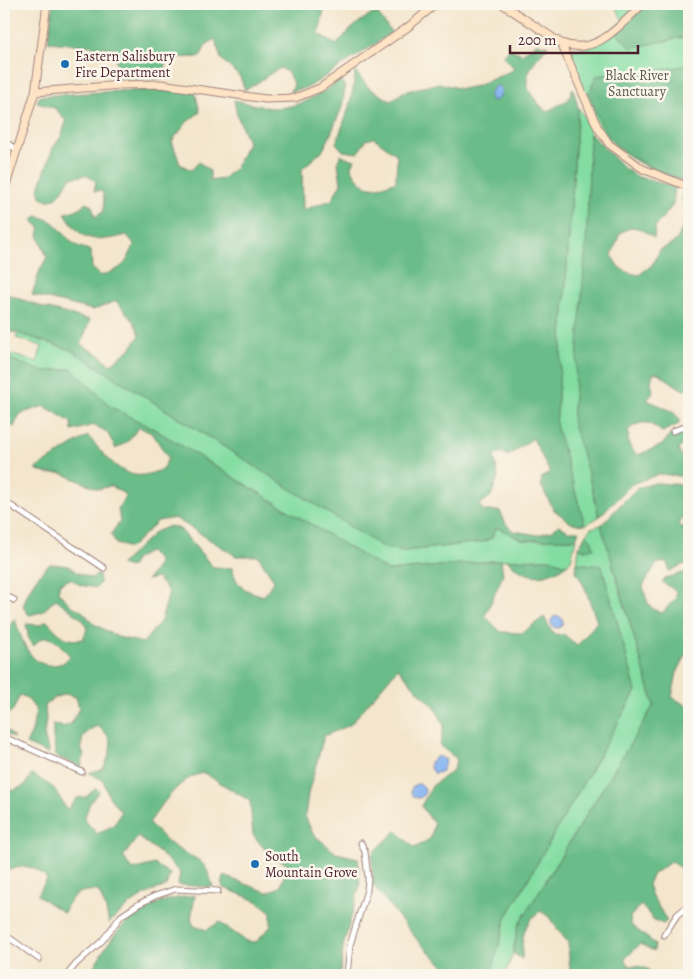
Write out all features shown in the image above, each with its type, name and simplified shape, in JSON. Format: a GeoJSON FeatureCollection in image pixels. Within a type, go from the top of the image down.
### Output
{"type":"FeatureCollection","features":[{"type":"Feature","properties":{"kind":"street"},"geometry":{"type":"LineString","coordinates":[[4,192],[35,92],[47,4]]}},
{"type":"Feature","properties":{"kind":"street"},"geometry":{"type":"LineString","coordinates":[[35,92],[121,85],[161,84],[266,99],[295,98],[320,88],[408,27],[436,4]]}},
{"type":"Feature","properties":{"kind":"street"},"geometry":{"type":"LineString","coordinates":[[502,4],[561,42],[570,45],[586,46],[608,37],[643,4]]}},
{"type":"Feature","properties":{"kind":"street"},"geometry":{"type":"LineString","coordinates":[[561,42],[596,126],[603,137],[628,159],[643,169],[689,187]]}},
{"type":"Feature","properties":{"kind":"street"},"geometry":{"type":"LineString","coordinates":[[4,141],[18,150]]}},
{"type":"Feature","properties":{"kind":"street"},"geometry":{"type":"LineString","coordinates":[[672,430],[689,425]]}},
{"type":"Feature","properties":{"kind":"street"},"geometry":{"type":"LineString","coordinates":[[4,500],[104,568]]}},
{"type":"Feature","properties":{"kind":"street"},"geometry":{"type":"LineString","coordinates":[[4,595],[14,600]]}},
{"type":"Feature","properties":{"kind":"street"},"geometry":{"type":"LineString","coordinates":[[4,737],[82,772]]}},
{"type":"Feature","properties":{"kind":"street"},"geometry":{"type":"LineString","coordinates":[[347,975],[350,945],[367,890],[368,878],[365,852],[361,843]]}},
{"type":"Feature","properties":{"kind":"street"},"geometry":{"type":"LineString","coordinates":[[67,975],[102,940],[121,916],[139,904],[176,889],[218,891]]}},
{"type":"Feature","properties":{"kind":"street"},"geometry":{"type":"LineString","coordinates":[[664,935],[677,915],[689,905]]}},
{"type":"Feature","properties":{"kind":"street"},"geometry":{"type":"LineString","coordinates":[[4,934],[39,959]]}},
{"type":"Feature","properties":{"kind":"green space"},"geometry":{"type":"Polygon","coordinates":[[[53,4],[325,4],[319,34],[336,45],[360,21],[377,13],[392,33],[309,87],[289,92],[294,85],[288,73],[281,68],[245,90],[240,77],[221,59],[215,39],[206,45],[200,57],[164,58],[167,79],[119,78],[114,48],[48,42],[53,4]]]}},
{"type":"Feature","properties":{"kind":"green space"},"geometry":{"type":"Polygon","coordinates":[[[614,4],[638,4],[622,20],[614,4]]]}},
{"type":"Feature","properties":{"kind":"green space","name":"Black River Sanctuary"},"geometry":{"type":"Polygon","coordinates":[[[646,4],[689,4],[689,184],[644,165],[614,145],[600,129],[595,119],[569,55],[573,48],[586,48],[646,4]]]}},
{"type":"Feature","properties":{"kind":"green space"},"geometry":{"type":"Polygon","coordinates":[[[648,4],[689,4],[689,36],[631,48],[617,33],[648,4]]]}},
{"type":"Feature","properties":{"kind":"green space"},"geometry":{"type":"Polygon","coordinates":[[[537,43],[548,46],[528,74],[527,81],[531,94],[546,112],[568,100],[573,88],[578,107],[556,425],[585,525],[571,523],[553,509],[541,485],[542,477],[550,473],[533,438],[508,456],[501,452],[494,456],[498,477],[491,496],[479,505],[484,511],[500,511],[506,524],[513,531],[538,535],[551,531],[559,525],[568,531],[579,531],[576,539],[523,540],[498,528],[493,531],[493,537],[483,542],[405,551],[384,548],[71,350],[14,332],[4,332],[4,311],[9,308],[9,303],[4,293],[45,308],[90,320],[81,345],[100,355],[110,365],[130,349],[140,335],[134,322],[116,301],[93,310],[32,295],[40,270],[47,257],[38,235],[40,227],[32,220],[37,216],[54,223],[74,244],[91,251],[92,268],[101,276],[123,265],[129,257],[134,244],[127,235],[108,239],[94,239],[82,234],[74,226],[65,213],[76,210],[86,203],[92,206],[95,217],[103,212],[104,199],[102,191],[94,191],[96,181],[86,175],[70,178],[60,194],[53,199],[43,199],[38,191],[53,148],[62,135],[66,121],[56,109],[37,102],[40,96],[119,91],[166,90],[195,92],[200,112],[187,122],[172,141],[180,164],[191,170],[199,162],[210,171],[210,181],[223,179],[236,167],[248,142],[237,115],[234,100],[265,107],[286,107],[306,101],[341,79],[345,88],[342,107],[330,136],[323,150],[302,169],[303,210],[332,200],[341,183],[338,163],[340,155],[355,160],[351,168],[365,185],[375,187],[396,181],[397,155],[374,138],[366,140],[358,153],[343,151],[336,143],[351,99],[355,71],[369,88],[391,101],[403,92],[439,83],[461,89],[477,86],[515,69],[503,56],[510,49],[522,54],[537,43]]]}},
{"type":"Feature","properties":{"kind":"green space"},"geometry":{"type":"Polygon","coordinates":[[[689,65],[689,182],[643,163],[614,142],[603,128],[589,93],[596,76],[608,74],[626,76],[689,65]]]}},
{"type":"Feature","properties":{"kind":"green space"},"geometry":{"type":"Polygon","coordinates":[[[578,107],[585,117],[590,133],[587,230],[588,473],[599,517],[585,525],[556,425],[578,107]]]}},
{"type":"Feature","properties":{"kind":"green space"},"geometry":{"type":"Polygon","coordinates":[[[590,133],[625,169],[638,177],[675,187],[673,205],[655,227],[654,238],[641,229],[632,227],[620,233],[612,255],[622,270],[639,275],[652,265],[660,250],[672,244],[678,238],[687,216],[682,199],[684,191],[689,194],[689,389],[683,390],[658,373],[653,373],[651,382],[653,393],[647,400],[673,412],[680,419],[679,424],[662,432],[650,424],[639,424],[629,429],[628,437],[630,447],[638,455],[662,445],[669,436],[680,431],[683,432],[687,440],[678,450],[689,467],[689,477],[659,474],[632,484],[599,517],[572,421],[587,230],[590,133]]]}},
{"type":"Feature","properties":{"kind":"green space"},"geometry":{"type":"Polygon","coordinates":[[[18,333],[71,350],[384,548],[405,551],[483,542],[492,538],[493,531],[498,528],[523,540],[576,539],[571,560],[567,565],[549,559],[501,560],[388,571],[154,429],[111,407],[72,369],[44,372],[9,359],[10,354],[37,362],[42,346],[16,338],[18,333]]]}},
{"type":"Feature","properties":{"kind":"green space"},"geometry":{"type":"Polygon","coordinates":[[[4,357],[44,372],[72,369],[111,407],[154,429],[388,571],[501,560],[503,575],[485,616],[501,632],[522,633],[544,617],[553,634],[565,635],[577,646],[597,622],[585,588],[576,571],[577,563],[602,566],[636,691],[506,918],[491,975],[453,975],[419,942],[373,885],[372,854],[396,831],[415,848],[431,838],[434,824],[421,806],[432,786],[453,770],[457,759],[440,746],[444,725],[434,706],[398,668],[350,725],[324,736],[308,794],[305,816],[313,834],[336,853],[358,858],[360,885],[343,947],[340,975],[89,975],[106,946],[120,928],[147,908],[165,901],[195,895],[191,919],[194,926],[207,930],[219,922],[246,941],[256,942],[271,926],[271,912],[257,901],[222,887],[224,876],[267,892],[280,887],[288,865],[267,852],[253,835],[250,801],[204,773],[195,775],[179,785],[149,823],[171,845],[203,864],[213,887],[178,885],[180,873],[171,863],[138,837],[123,857],[133,870],[154,864],[170,874],[166,886],[135,901],[109,923],[105,906],[98,891],[85,891],[76,894],[64,913],[37,895],[47,879],[37,870],[22,867],[4,872],[4,788],[12,791],[24,786],[32,774],[54,788],[67,810],[77,798],[86,797],[96,788],[99,791],[90,803],[84,819],[97,834],[114,825],[121,812],[109,797],[103,780],[89,773],[103,769],[109,756],[110,740],[103,731],[97,726],[89,730],[83,737],[81,747],[84,756],[81,767],[56,756],[53,724],[63,727],[71,724],[79,708],[76,697],[65,694],[54,698],[45,706],[44,735],[49,754],[26,744],[32,732],[36,710],[27,698],[20,695],[13,710],[7,715],[5,728],[14,738],[4,733],[4,634],[15,618],[25,646],[35,659],[47,665],[63,663],[70,656],[53,639],[43,638],[34,646],[29,641],[26,624],[39,625],[47,621],[62,636],[76,640],[83,639],[87,629],[83,620],[56,599],[42,612],[29,615],[23,607],[27,594],[41,573],[50,564],[69,566],[76,572],[91,578],[99,574],[100,583],[96,588],[80,585],[71,579],[60,583],[58,592],[72,606],[82,611],[94,624],[118,637],[143,643],[161,621],[169,592],[157,578],[147,580],[157,567],[158,560],[149,552],[137,558],[130,568],[120,565],[155,532],[169,526],[180,529],[213,567],[232,568],[239,585],[251,592],[264,596],[274,580],[258,556],[236,556],[175,518],[158,521],[130,548],[116,544],[111,534],[120,521],[118,509],[126,495],[111,486],[98,489],[61,473],[48,474],[35,469],[88,436],[113,463],[128,473],[147,475],[163,469],[168,458],[153,434],[139,427],[128,441],[116,449],[107,432],[94,425],[72,431],[71,422],[44,406],[20,414],[14,427],[4,422],[4,383],[11,379],[9,369],[4,366],[4,357]]]}},
{"type":"Feature","properties":{"kind":"green space"},"geometry":{"type":"Polygon","coordinates":[[[655,483],[689,485],[689,513],[684,512],[679,526],[689,529],[689,564],[669,571],[667,562],[656,564],[643,586],[650,606],[662,613],[676,598],[676,591],[662,582],[666,578],[689,571],[689,649],[677,673],[672,697],[689,707],[689,851],[685,856],[689,872],[682,870],[672,861],[653,874],[648,884],[651,894],[667,921],[663,924],[654,920],[641,905],[630,917],[631,925],[655,944],[654,951],[640,944],[625,959],[629,966],[646,968],[653,975],[573,975],[570,973],[568,943],[548,916],[540,911],[526,927],[522,945],[522,959],[513,953],[518,926],[654,705],[601,525],[637,488],[655,483]]]}},
{"type":"Feature","properties":{"kind":"green space"},"geometry":{"type":"Polygon","coordinates":[[[601,525],[654,705],[518,926],[513,953],[505,975],[491,975],[506,918],[636,691],[602,567],[577,563],[579,547],[584,550],[591,539],[586,534],[591,528],[601,525]]]}},
{"type":"Feature","properties":{"kind":"green space"},"geometry":{"type":"Polygon","coordinates":[[[586,534],[591,539],[594,548],[584,550],[579,547],[586,534]]]}},
{"type":"Feature","properties":{"kind":"green space"},"geometry":{"type":"Polygon","coordinates":[[[549,559],[567,565],[550,573],[536,576],[521,571],[507,560],[549,559]]]}},
{"type":"Feature","properties":{"kind":"water"},"geometry":{"type":"Polygon","coordinates":[[[495,86],[501,88],[501,93],[499,98],[492,101],[489,94],[495,86]]]}},
{"type":"Feature","properties":{"kind":"water"},"geometry":{"type":"Polygon","coordinates":[[[559,616],[562,617],[562,627],[555,628],[552,627],[551,620],[552,617],[559,616]]]}},
{"type":"Feature","properties":{"kind":"water"},"geometry":{"type":"Polygon","coordinates":[[[438,756],[446,760],[442,771],[434,774],[430,768],[430,762],[438,756]]]}},
{"type":"Feature","properties":{"kind":"water"},"geometry":{"type":"Polygon","coordinates":[[[415,784],[421,784],[425,791],[421,798],[415,798],[411,794],[411,788],[415,784]]]}},
{"type":"Feature","properties":{"kind":"place","name":"Eastern Salisbury Fire Department"},"geometry":{"type":"Point","coordinates":[65,64]}},
{"type":"Feature","properties":{"kind":"place","name":"South Mountain Grove"},"geometry":{"type":"Point","coordinates":[255,864]}}]}
